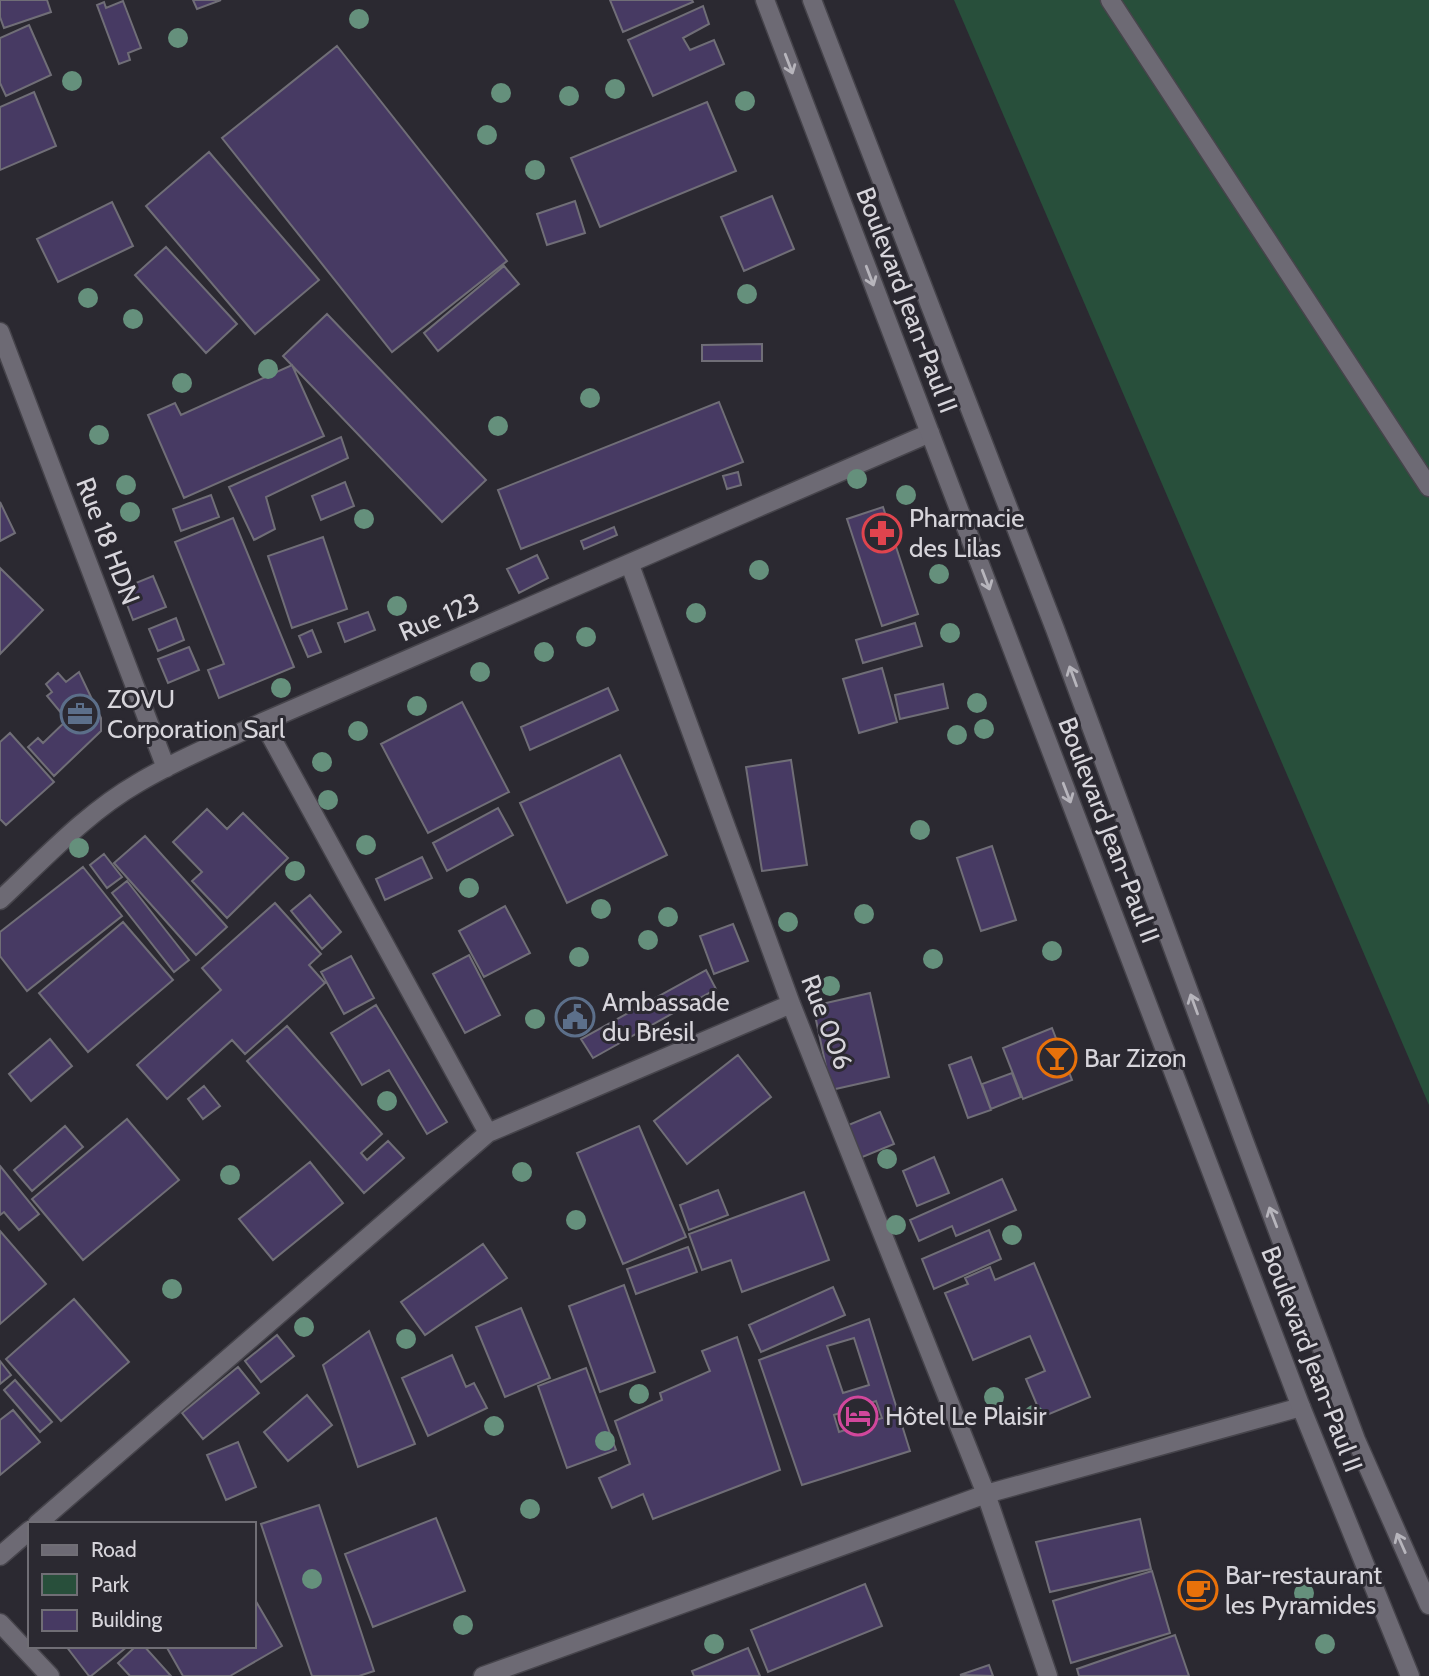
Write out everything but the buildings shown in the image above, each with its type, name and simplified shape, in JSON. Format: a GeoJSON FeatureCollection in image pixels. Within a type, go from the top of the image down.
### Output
{"type":"FeatureCollection","features":[{"type":"Feature","properties":{"kind":"street","name":"Boulevard Jean-Paul II"},"geometry":{"type":"LineString","coordinates":[[765,0],[1301,1408],[1410,1676]]}},
{"type":"Feature","properties":{"kind":"street","name":"Boulevard Jean-Paul II"},"geometry":{"type":"LineString","coordinates":[[812,0],[1055,629],[1356,1440],[1429,1605]]}},
{"type":"Feature","properties":{"kind":"street"},"geometry":{"type":"LineString","coordinates":[[1110,0],[1429,487]]}},
{"type":"Feature","properties":{"kind":"street","name":"Rue 18 HDN"},"geometry":{"type":"LineString","coordinates":[[0,332],[166,768]]}},
{"type":"Feature","properties":{"kind":"street","name":"Rue 123"},"geometry":{"type":"LineString","coordinates":[[0,900],[85,820],[129,788],[166,768],[263,722],[930,433]]}},
{"type":"Feature","properties":{"kind":"street","name":"Rue 006"},"geometry":{"type":"LineString","coordinates":[[630,565],[791,1004],[986,1494],[1048,1676]]}},
{"type":"Feature","properties":{"kind":"street"},"geometry":{"type":"LineString","coordinates":[[263,722],[488,1133]]}},
{"type":"Feature","properties":{"kind":"street"},"geometry":{"type":"LineString","coordinates":[[39,1522],[488,1133],[791,1004]]}},
{"type":"Feature","properties":{"kind":"street"},"geometry":{"type":"LineString","coordinates":[[482,1676],[534,1668],[986,1494],[1301,1408]]}},
{"type":"Feature","properties":{"kind":"street"},"geometry":{"type":"LineString","coordinates":[[0,1556],[28,1532]]}},
{"type":"Feature","properties":{"kind":"street"},"geometry":{"type":"LineString","coordinates":[[0,1623],[50,1676]]}},
{"type":"Feature","properties":{"kind":"green space"},"geometry":{"type":"Polygon","coordinates":[[[954,0],[1429,0],[1429,1105],[954,0]]]}},
{"type":"Feature","properties":{"kind":"place","name":"Pharmacie des Lilas"},"geometry":{"type":"Point","coordinates":[882,533]}},
{"type":"Feature","properties":{"kind":"place","name":"ZOVU Corporation Sarl"},"geometry":{"type":"Point","coordinates":[80,714]}},
{"type":"Feature","properties":{"kind":"place","name":"Ambassade du Brésil"},"geometry":{"type":"Point","coordinates":[575,1017]}},
{"type":"Feature","properties":{"kind":"place","name":"Bar Zizon"},"geometry":{"type":"Point","coordinates":[1057,1058]}},
{"type":"Feature","properties":{"kind":"place","name":"Hôtel Le Plaisir"},"geometry":{"type":"Point","coordinates":[858,1416]}},
{"type":"Feature","properties":{"kind":"place","name":"Bar-restaurant les Pyramides"},"geometry":{"type":"Point","coordinates":[1198,1590]}}]}
